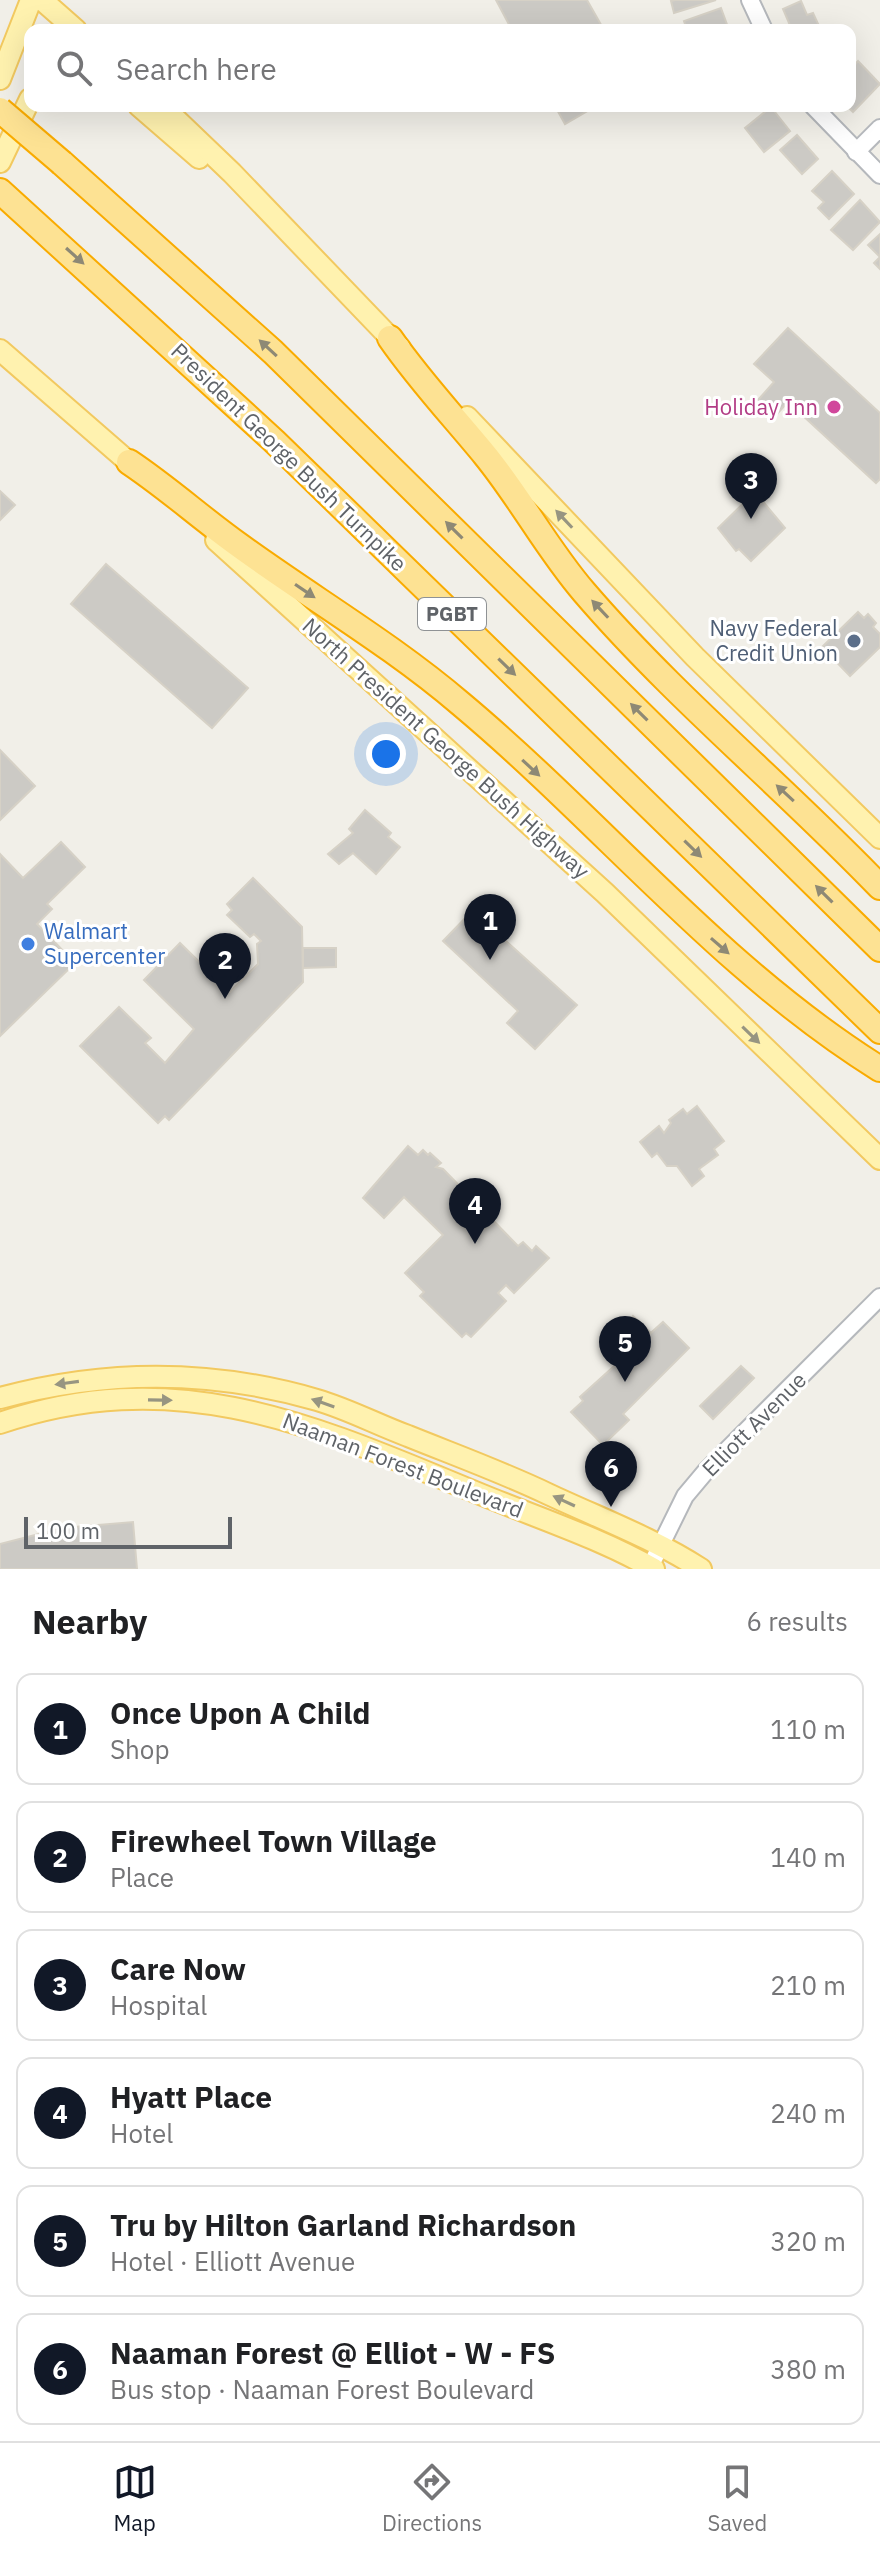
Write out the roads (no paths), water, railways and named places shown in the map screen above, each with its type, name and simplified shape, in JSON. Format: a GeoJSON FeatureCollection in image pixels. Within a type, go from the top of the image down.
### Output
{"type":"FeatureCollection","features":[{"type":"Feature","properties":{"kind":"highway","name":"PGBT"},"geometry":{"type":"LineString","coordinates":[[0,110],[273,352],[880,949]]}},
{"type":"Feature","properties":{"kind":"highway","name":"President George Bush Turnpike"},"geometry":{"type":"LineString","coordinates":[[8,198],[237,406],[880,1031]]}},
{"type":"Feature","properties":{"kind":"highway"},"geometry":{"type":"LineString","coordinates":[[390,338],[423,385],[487,457],[546,544],[585,593],[743,754],[880,887]]}},
{"type":"Feature","properties":{"kind":"highway"},"geometry":{"type":"LineString","coordinates":[[129,462],[169,488],[237,544],[389,649],[461,704],[777,996],[880,1069]]}},
{"type":"Feature","properties":{"kind":"main road"},"geometry":{"type":"LineString","coordinates":[[0,79],[31,0]]}},
{"type":"Feature","properties":{"kind":"main road"},"geometry":{"type":"LineString","coordinates":[[42,0],[69,24]]}},
{"type":"Feature","properties":{"kind":"main road"},"geometry":{"type":"LineString","coordinates":[[0,162],[24,112]]}},
{"type":"Feature","properties":{"kind":"main road"},"geometry":{"type":"LineString","coordinates":[[146,112],[196,156],[232,173]]}},
{"type":"Feature","properties":{"kind":"main road"},"geometry":{"type":"LineString","coordinates":[[168,112],[232,173],[695,657],[880,838]]}},
{"type":"Feature","properties":{"kind":"main road","name":"North President George Bush Highway"},"geometry":{"type":"LineString","coordinates":[[0,350],[129,462],[605,893],[880,1159]]}},
{"type":"Feature","properties":{"kind":"main road","name":"Naaman Forest Boulevard"},"geometry":{"type":"LineString","coordinates":[[0,1398],[53,1385],[136,1375],[213,1378],[320,1401],[475,1460],[660,1545],[701,1569]]}},
{"type":"Feature","properties":{"kind":"main road","name":"Naaman Forest Boulevard"},"geometry":{"type":"LineString","coordinates":[[0,1423],[59,1408],[110,1402],[213,1403],[323,1429],[652,1568]]}},
{"type":"Feature","properties":{"kind":"main road"},"geometry":{"type":"LineString","coordinates":[[427,1472],[475,1460]]}},
{"type":"Feature","properties":{"kind":"street"},"geometry":{"type":"LineString","coordinates":[[750,0],[761,24]]}},
{"type":"Feature","properties":{"kind":"street"},"geometry":{"type":"LineString","coordinates":[[819,112],[880,175]]}},
{"type":"Feature","properties":{"kind":"street"},"geometry":{"type":"LineString","coordinates":[[856,152],[880,128]]}},
{"type":"Feature","properties":{"kind":"street","name":"Elliott Avenue"},"geometry":{"type":"LineString","coordinates":[[652,1568],[685,1496],[706,1471],[880,1297]]}},
{"type":"Feature","properties":{"kind":"place","name":"Holiday Inn"},"geometry":{"type":"Point","coordinates":[834,407]}},
{"type":"Feature","properties":{"kind":"place","name":"Care Now"},"geometry":{"type":"Point","coordinates":[751,519]}},
{"type":"Feature","properties":{"kind":"place","name":"Navy Federal Credit Union"},"geometry":{"type":"Point","coordinates":[854,641]}},
{"type":"Feature","properties":{"kind":"place","name":"Walmart Supercenter"},"geometry":{"type":"Point","coordinates":[28,944]}},
{"type":"Feature","properties":{"kind":"place","name":"Once Upon A Child"},"geometry":{"type":"Point","coordinates":[490,960]}},
{"type":"Feature","properties":{"kind":"place","name":"Firewheel Town Village"},"geometry":{"type":"Point","coordinates":[225,999]}},
{"type":"Feature","properties":{"kind":"place","name":"Hyatt Place"},"geometry":{"type":"Point","coordinates":[475,1244]}},
{"type":"Feature","properties":{"kind":"place","name":"Tru by Hilton Garland Richardson"},"geometry":{"type":"Point","coordinates":[625,1382]}},
{"type":"Feature","properties":{"kind":"place","name":"Naaman Forest @ Elliot - W - FS"},"geometry":{"type":"Point","coordinates":[611,1507]}}]}
